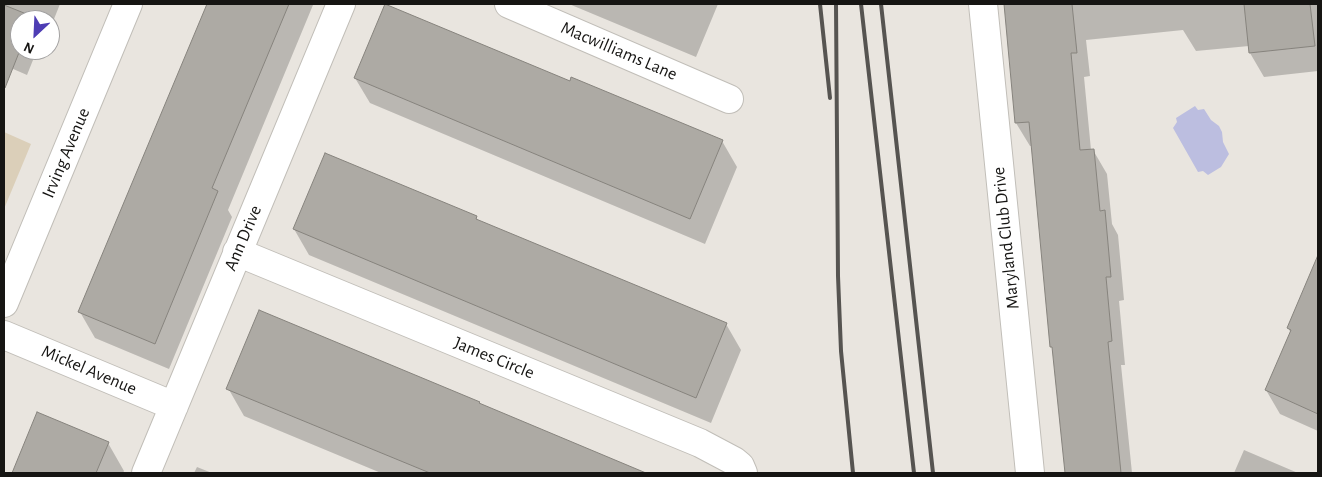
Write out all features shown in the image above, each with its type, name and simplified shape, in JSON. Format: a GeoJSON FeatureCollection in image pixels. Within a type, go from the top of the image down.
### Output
{"type":"FeatureCollection","features":[{"type":"Feature","properties":{"kind":"street","name":"Irving Avenue"},"geometry":{"type":"LineString","coordinates":[[4,303],[128,4]]}},
{"type":"Feature","properties":{"kind":"street","name":"Ann Drive"},"geometry":{"type":"LineString","coordinates":[[146,473],[340,4]]}},
{"type":"Feature","properties":{"kind":"street","name":"Macwilliams Lane"},"geometry":{"type":"LineString","coordinates":[[509,4],[729,99]]}},
{"type":"Feature","properties":{"kind":"street","name":"Maryland Club Drive"},"geometry":{"type":"LineString","coordinates":[[983,4],[1030,473]]}},
{"type":"Feature","properties":{"kind":"street","name":"James Circle"},"geometry":{"type":"LineString","coordinates":[[237,252],[700,443],[734,461],[740,466],[743,473]]}},
{"type":"Feature","properties":{"kind":"street","name":"Mickel Avenue"},"geometry":{"type":"LineString","coordinates":[[4,335],[174,406]]}},
{"type":"Feature","properties":{"kind":"shaded area"},"geometry":{"type":"Polygon","coordinates":[[[4,132],[31,144],[4,209],[4,132]]]}},
{"type":"Feature","properties":{"kind":"water"},"geometry":{"type":"Polygon","coordinates":[[[1195,106],[1198,110],[1204,109],[1211,120],[1219,126],[1223,142],[1229,154],[1221,167],[1208,175],[1203,171],[1198,172],[1173,128],[1177,122],[1176,118],[1195,106]]]}},
{"type":"Feature","properties":{"kind":"building"},"geometry":{"type":"Polygon","coordinates":[[[207,4],[289,4],[212,188],[218,191],[155,344],[78,312],[207,4]]]}},
{"type":"Feature","properties":{"kind":"building"},"geometry":{"type":"Polygon","coordinates":[[[385,4],[570,81],[571,77],[723,140],[690,219],[354,78],[385,4]]]}},
{"type":"Feature","properties":{"kind":"building"},"geometry":{"type":"Polygon","coordinates":[[[1004,4],[1072,4],[1077,53],[1071,53],[1080,150],[1094,149],[1100,211],[1105,210],[1111,277],[1106,277],[1112,341],[1108,342],[1121,473],[1065,473],[1052,347],[1050,347],[1029,122],[1015,123],[1004,4]]]}},
{"type":"Feature","properties":{"kind":"building"},"geometry":{"type":"Polygon","coordinates":[[[1244,4],[1310,4],[1315,46],[1249,53],[1244,4]]]}},
{"type":"Feature","properties":{"kind":"building"},"geometry":{"type":"Polygon","coordinates":[[[4,5],[16,10],[10,10],[10,60],[16,60],[4,88],[4,5]]]}},
{"type":"Feature","properties":{"kind":"building"},"geometry":{"type":"Polygon","coordinates":[[[325,153],[477,216],[476,219],[727,323],[696,398],[293,229],[325,153]]]}},
{"type":"Feature","properties":{"kind":"building"},"geometry":{"type":"Polygon","coordinates":[[[1318,255],[1318,414],[1265,390],[1291,330],[1287,328],[1318,255]]]}},
{"type":"Feature","properties":{"kind":"building"},"geometry":{"type":"Polygon","coordinates":[[[259,310],[646,473],[430,473],[226,389],[259,310]]]}},
{"type":"Feature","properties":{"kind":"building"},"geometry":{"type":"Polygon","coordinates":[[[37,412],[109,442],[96,473],[12,473],[37,412]]]}},
{"type":"Feature","properties":{"kind":"railway"},"geometry":{"type":"LineString","coordinates":[[820,4],[830,98]]}},
{"type":"Feature","properties":{"kind":"railway"},"geometry":{"type":"LineString","coordinates":[[836,4],[838,276],[841,351],[853,473]]}},
{"type":"Feature","properties":{"kind":"railway"},"geometry":{"type":"LineString","coordinates":[[861,4],[914,473]]}},
{"type":"Feature","properties":{"kind":"railway"},"geometry":{"type":"LineString","coordinates":[[881,4],[933,473]]}}]}
